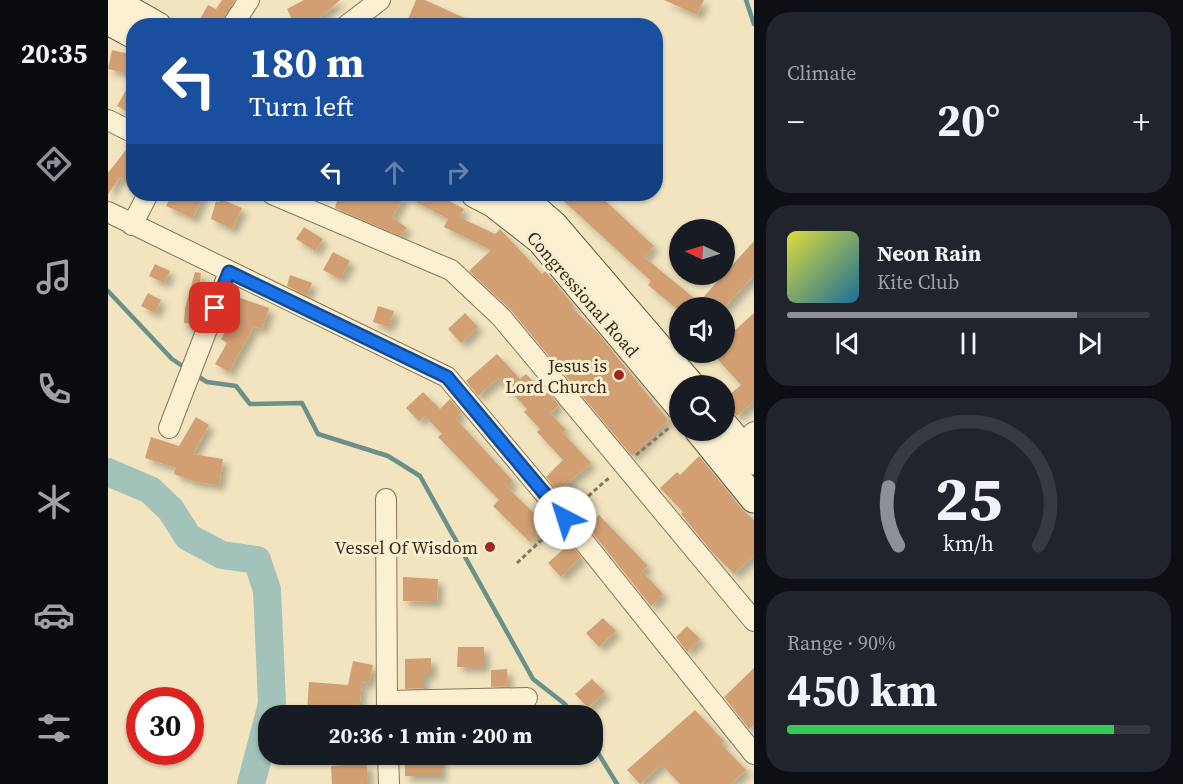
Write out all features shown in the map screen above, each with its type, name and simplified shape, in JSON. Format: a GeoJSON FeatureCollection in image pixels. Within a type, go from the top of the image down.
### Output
{"type":"FeatureCollection","features":[{"type":"Feature","properties":{"kind":"main road"},"geometry":{"type":"LineString","coordinates":[[116,7],[140,18]]}},
{"type":"Feature","properties":{"kind":"main road"},"geometry":{"type":"LineString","coordinates":[[116,7],[126,23]]}},
{"type":"Feature","properties":{"kind":"main road","name":"Congressional Road"},"geometry":{"type":"LineString","coordinates":[[488,201],[502,209],[540,240],[669,409]]}},
{"type":"Feature","properties":{"kind":"main road","name":"Congressional Road"},"geometry":{"type":"LineString","coordinates":[[524,201],[554,225],[683,375]]}},
{"type":"Feature","properties":{"kind":"main road"},"geometry":{"type":"LineString","coordinates":[[707,441],[754,499]]}},
{"type":"Feature","properties":{"kind":"street"},"geometry":{"type":"LineString","coordinates":[[237,18],[249,0]]}},
{"type":"Feature","properties":{"kind":"street"},"geometry":{"type":"LineString","coordinates":[[356,18],[380,0]]}},
{"type":"Feature","properties":{"kind":"street"},"geometry":{"type":"LineString","coordinates":[[108,120],[126,129]]}},
{"type":"Feature","properties":{"kind":"street"},"geometry":{"type":"LineString","coordinates":[[132,225],[144,201]]}},
{"type":"Feature","properties":{"kind":"street"},"geometry":{"type":"LineString","coordinates":[[288,201],[451,270],[501,317],[754,621]]}},
{"type":"Feature","properties":{"kind":"street"},"geometry":{"type":"LineString","coordinates":[[108,212],[447,377],[565,518],[754,754]]}},
{"type":"Feature","properties":{"kind":"street"},"geometry":{"type":"LineString","coordinates":[[170,428],[229,272]]}},
{"type":"Feature","properties":{"kind":"street"},"geometry":{"type":"LineString","coordinates":[[387,499],[387,705]]}},
{"type":"Feature","properties":{"kind":"street"},"geometry":{"type":"LineString","coordinates":[[429,705],[527,698]]}},
{"type":"Feature","properties":{"kind":"street"},"geometry":{"type":"LineString","coordinates":[[388,765],[389,784]]}},
{"type":"Feature","properties":{"kind":"path"},"geometry":{"type":"LineString","coordinates":[[517,563],[669,423]]}},
{"type":"Feature","properties":{"kind":"building"},"geometry":{"type":"Polygon","coordinates":[[[222,0],[235,0],[225,18],[201,18],[208,5],[216,9],[222,0]]]}},
{"type":"Feature","properties":{"kind":"building"},"geometry":{"type":"Polygon","coordinates":[[[304,0],[340,0],[320,18],[291,18],[287,9],[304,0]]]}},
{"type":"Feature","properties":{"kind":"building"},"geometry":{"type":"Polygon","coordinates":[[[416,0],[425,0],[464,18],[408,18],[416,0]]]}},
{"type":"Feature","properties":{"kind":"building"},"geometry":{"type":"Polygon","coordinates":[[[664,0],[704,0],[697,15],[664,0]]]}},
{"type":"Feature","properties":{"kind":"building"},"geometry":{"type":"Polygon","coordinates":[[[112,50],[126,53],[126,73],[108,69],[112,50]]]}},
{"type":"Feature","properties":{"kind":"building"},"geometry":{"type":"Polygon","coordinates":[[[126,90],[126,111],[117,106],[126,90]]]}},
{"type":"Feature","properties":{"kind":"building"},"geometry":{"type":"Polygon","coordinates":[[[126,150],[126,182],[120,177],[108,194],[108,173],[126,150]]]}},
{"type":"Feature","properties":{"kind":"building"},"geometry":{"type":"Polygon","coordinates":[[[168,201],[201,201],[193,218],[166,206],[168,201]]]}},
{"type":"Feature","properties":{"kind":"building"},"geometry":{"type":"Polygon","coordinates":[[[216,201],[226,201],[242,208],[232,229],[211,219],[216,201]]]}},
{"type":"Feature","properties":{"kind":"building"},"geometry":{"type":"Polygon","coordinates":[[[337,201],[402,201],[392,217],[407,228],[400,236],[335,208],[337,201]]]}},
{"type":"Feature","properties":{"kind":"building"},"geometry":{"type":"Polygon","coordinates":[[[414,201],[449,201],[464,209],[459,217],[495,234],[500,229],[542,274],[545,271],[574,306],[572,308],[597,332],[668,420],[632,456],[510,309],[469,271],[491,250],[444,227],[448,219],[414,201]]]}},
{"type":"Feature","properties":{"kind":"building"},"geometry":{"type":"Polygon","coordinates":[[[564,201],[606,201],[654,246],[644,257],[669,277],[669,285],[678,285],[693,297],[669,297],[669,302],[648,285],[651,281],[564,201]]]}},
{"type":"Feature","properties":{"kind":"building"},"geometry":{"type":"Polygon","coordinates":[[[304,227],[323,239],[315,251],[296,239],[304,227]]]}},
{"type":"Feature","properties":{"kind":"building"},"geometry":{"type":"Polygon","coordinates":[[[754,241],[754,275],[734,297],[704,297],[714,285],[735,285],[735,262],[754,241]]]}},
{"type":"Feature","properties":{"kind":"building"},"geometry":{"type":"Polygon","coordinates":[[[333,252],[350,261],[340,279],[323,270],[333,252]]]}},
{"type":"Feature","properties":{"kind":"building"},"geometry":{"type":"Polygon","coordinates":[[[155,264],[170,271],[164,283],[149,276],[155,264]]]}},
{"type":"Feature","properties":{"kind":"building"},"geometry":{"type":"Polygon","coordinates":[[[195,272],[201,273],[200,284],[210,287],[203,306],[199,304],[196,324],[184,323],[185,308],[195,272]]]}},
{"type":"Feature","properties":{"kind":"building"},"geometry":{"type":"Polygon","coordinates":[[[290,275],[312,283],[307,296],[287,286],[290,275]]]}},
{"type":"Feature","properties":{"kind":"building"},"geometry":{"type":"Polygon","coordinates":[[[148,293],[161,300],[155,313],[141,306],[148,293]]]}},
{"type":"Feature","properties":{"kind":"building"},"geometry":{"type":"Polygon","coordinates":[[[237,297],[269,308],[262,329],[254,326],[229,372],[215,364],[227,343],[221,339],[236,312],[233,311],[237,297]]]}},
{"type":"Feature","properties":{"kind":"building"},"geometry":{"type":"Polygon","coordinates":[[[378,306],[394,311],[389,327],[373,322],[378,306]]]}},
{"type":"Feature","properties":{"kind":"building"},"geometry":{"type":"Polygon","coordinates":[[[465,313],[478,327],[461,343],[448,329],[465,313]]]}},
{"type":"Feature","properties":{"kind":"building"},"geometry":{"type":"Polygon","coordinates":[[[754,313],[754,401],[737,416],[735,390],[741,385],[735,375],[732,375],[721,363],[735,363],[735,330],[754,313]]]}},
{"type":"Feature","properties":{"kind":"building"},"geometry":{"type":"Polygon","coordinates":[[[497,354],[520,379],[526,374],[545,394],[548,392],[559,405],[550,413],[566,430],[563,433],[591,463],[558,491],[546,477],[563,460],[537,432],[540,429],[524,412],[527,409],[498,378],[478,396],[466,381],[497,354]]]}},
{"type":"Feature","properties":{"kind":"building"},"geometry":{"type":"Polygon","coordinates":[[[423,392],[440,409],[450,399],[461,412],[456,419],[513,481],[507,487],[547,526],[530,542],[493,506],[499,500],[438,437],[442,434],[425,416],[419,421],[406,408],[423,392]]]}},
{"type":"Feature","properties":{"kind":"building"},"geometry":{"type":"Polygon","coordinates":[[[196,417],[209,425],[193,454],[223,459],[219,485],[196,482],[174,474],[176,468],[145,458],[151,437],[179,446],[196,417]]]}},
{"type":"Feature","properties":{"kind":"building"},"geometry":{"type":"Polygon","coordinates":[[[699,456],[742,509],[754,520],[754,555],[734,574],[712,552],[681,514],[683,512],[660,488],[677,472],[680,475],[699,456]]]}},
{"type":"Feature","properties":{"kind":"building"},"geometry":{"type":"Polygon","coordinates":[[[599,515],[648,566],[642,571],[663,594],[651,606],[587,526],[599,515]]]}},
{"type":"Feature","properties":{"kind":"building"},"geometry":{"type":"Polygon","coordinates":[[[570,543],[581,557],[561,577],[548,563],[570,543]]]}},
{"type":"Feature","properties":{"kind":"building"},"geometry":{"type":"Polygon","coordinates":[[[403,577],[438,579],[437,602],[403,601],[403,577]]]}},
{"type":"Feature","properties":{"kind":"building"},"geometry":{"type":"Polygon","coordinates":[[[603,618],[616,631],[599,647],[586,633],[603,618]]]}},
{"type":"Feature","properties":{"kind":"building"},"geometry":{"type":"Polygon","coordinates":[[[687,626],[700,639],[687,652],[676,637],[687,626]]]}},
{"type":"Feature","properties":{"kind":"building"},"geometry":{"type":"Polygon","coordinates":[[[458,647],[484,647],[484,667],[457,667],[458,647]]]}},
{"type":"Feature","properties":{"kind":"building"},"geometry":{"type":"Polygon","coordinates":[[[431,658],[431,674],[424,674],[424,688],[405,689],[405,659],[431,658]]]}},
{"type":"Feature","properties":{"kind":"building"},"geometry":{"type":"Polygon","coordinates":[[[353,661],[373,665],[369,683],[362,682],[360,705],[307,705],[309,682],[348,685],[353,661]]]}},
{"type":"Feature","properties":{"kind":"building"},"geometry":{"type":"Polygon","coordinates":[[[754,668],[754,725],[749,729],[724,697],[754,668]]]}},
{"type":"Feature","properties":{"kind":"building"},"geometry":{"type":"Polygon","coordinates":[[[507,669],[508,686],[491,687],[491,670],[507,669]]]}},
{"type":"Feature","properties":{"kind":"building"},"geometry":{"type":"Polygon","coordinates":[[[592,679],[605,692],[591,705],[585,705],[575,694],[592,679]]]}},
{"type":"Feature","properties":{"kind":"building"},"geometry":{"type":"Polygon","coordinates":[[[695,710],[724,741],[721,744],[746,770],[731,784],[680,784],[661,764],[640,784],[627,770],[695,710]]]}},
{"type":"Feature","properties":{"kind":"building"},"geometry":{"type":"Polygon","coordinates":[[[367,765],[368,784],[332,784],[331,766],[367,765]]]}},
{"type":"Feature","properties":{"kind":"building"},"geometry":{"type":"Polygon","coordinates":[[[405,765],[441,765],[441,776],[405,776],[405,765]]]}},
{"type":"Feature","properties":{"kind":"waterway"},"geometry":{"type":"LineString","coordinates":[[746,0],[754,24]]}},
{"type":"Feature","properties":{"kind":"waterway"},"geometry":{"type":"LineString","coordinates":[[108,291],[172,359],[187,369]]}},
{"type":"Feature","properties":{"kind":"waterway"},"geometry":{"type":"LineString","coordinates":[[194,374],[207,382],[236,386],[250,404],[302,403],[318,434],[388,456],[420,476],[533,679],[566,705]]}},
{"type":"Feature","properties":{"kind":"waterway"},"geometry":{"type":"LineString","coordinates":[[108,472],[150,490],[171,510],[188,537],[222,555],[257,560],[267,590],[272,705]]}},
{"type":"Feature","properties":{"kind":"waterway"},"geometry":{"type":"LineString","coordinates":[[251,784],[258,757]]}},
{"type":"Feature","properties":{"kind":"waterway"},"geometry":{"type":"LineString","coordinates":[[603,761],[617,784]]}},
{"type":"Feature","properties":{"kind":"place","name":"Jesus is Lord Church"},"geometry":{"type":"Point","coordinates":[619,375]}},
{"type":"Feature","properties":{"kind":"place","name":"Vessel Of Wisdom"},"geometry":{"type":"Point","coordinates":[490,547]}},
{"type":"Feature","properties":{"kind":"route"},"geometry":{"type":"LineString","coordinates":[[215,308],[229,272],[447,377],[565,518]]}}]}
